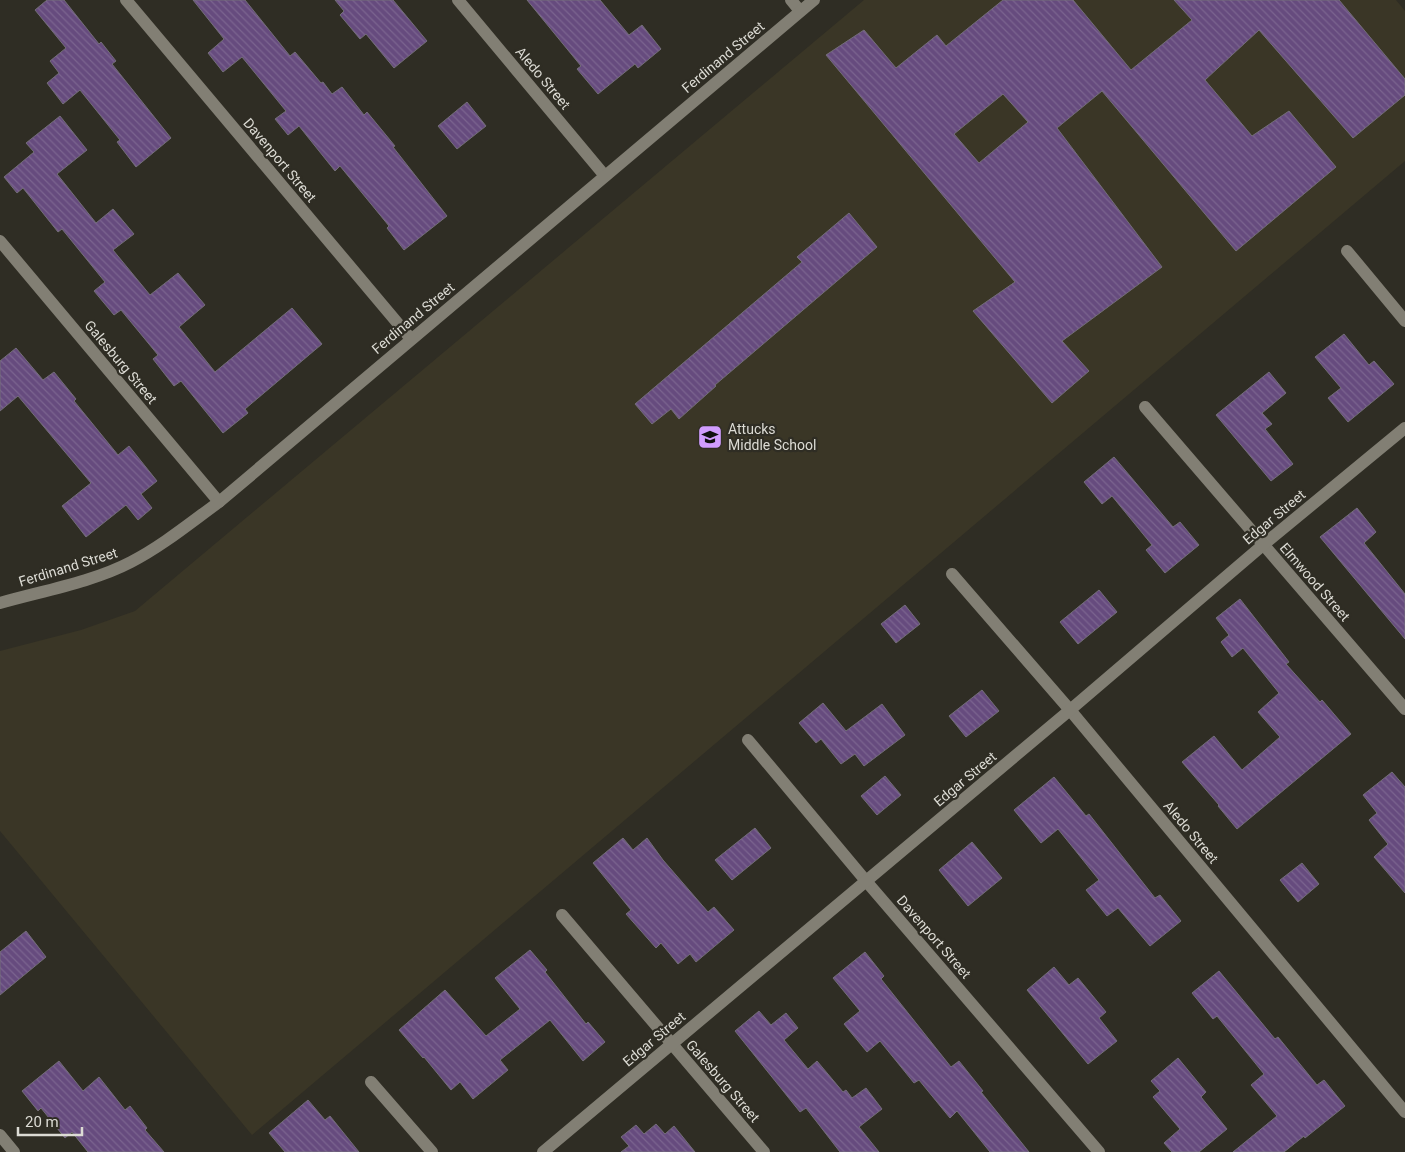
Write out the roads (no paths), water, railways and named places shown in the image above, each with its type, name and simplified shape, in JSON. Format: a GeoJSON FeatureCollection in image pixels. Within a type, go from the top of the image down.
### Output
{"type":"FeatureCollection","features":[{"type":"Feature","properties":{"kind":"street","name":"Davenport Street"},"geometry":{"type":"LineString","coordinates":[[126,0],[411,338]]}},
{"type":"Feature","properties":{"kind":"street","name":"Aledo Street"},"geometry":{"type":"LineString","coordinates":[[458,0],[605,176]]}},
{"type":"Feature","properties":{"kind":"street"},"geometry":{"type":"LineString","coordinates":[[791,0],[800,11]]}},
{"type":"Feature","properties":{"kind":"street","name":"Ferdinand Street"},"geometry":{"type":"LineString","coordinates":[[0,603],[105,573],[130,563],[219,502],[411,338],[814,0]]}},
{"type":"Feature","properties":{"kind":"street","name":"Galesburg Street"},"geometry":{"type":"LineString","coordinates":[[0,241],[219,502]]}},
{"type":"Feature","properties":{"kind":"street"},"geometry":{"type":"LineString","coordinates":[[1347,251],[1405,321]]}},
{"type":"Feature","properties":{"kind":"street","name":"Elmwood Street"},"geometry":{"type":"LineString","coordinates":[[1144,407],[1405,709]]}},
{"type":"Feature","properties":{"kind":"street","name":"Edgar Street"},"geometry":{"type":"LineString","coordinates":[[543,1152],[1070,710],[1263,545],[1405,428]]}},
{"type":"Feature","properties":{"kind":"street","name":"Aledo Street"},"geometry":{"type":"LineString","coordinates":[[952,574],[1070,710],[1405,1112]]}},
{"type":"Feature","properties":{"kind":"street","name":"Davenport Street"},"geometry":{"type":"LineString","coordinates":[[748,740],[866,881],[1099,1152]]}},
{"type":"Feature","properties":{"kind":"street","name":"Galesburg Street"},"geometry":{"type":"LineString","coordinates":[[562,915],[764,1152]]}},
{"type":"Feature","properties":{"kind":"street"},"geometry":{"type":"LineString","coordinates":[[371,1082],[432,1152]]}},
{"type":"Feature","properties":{"kind":"street"},"geometry":{"type":"LineString","coordinates":[[0,1135],[14,1152]]}},
{"type":"Feature","properties":{"kind":"place","name":"Attucks Middle School"},"geometry":{"type":"Point","coordinates":[710,437]}}]}
